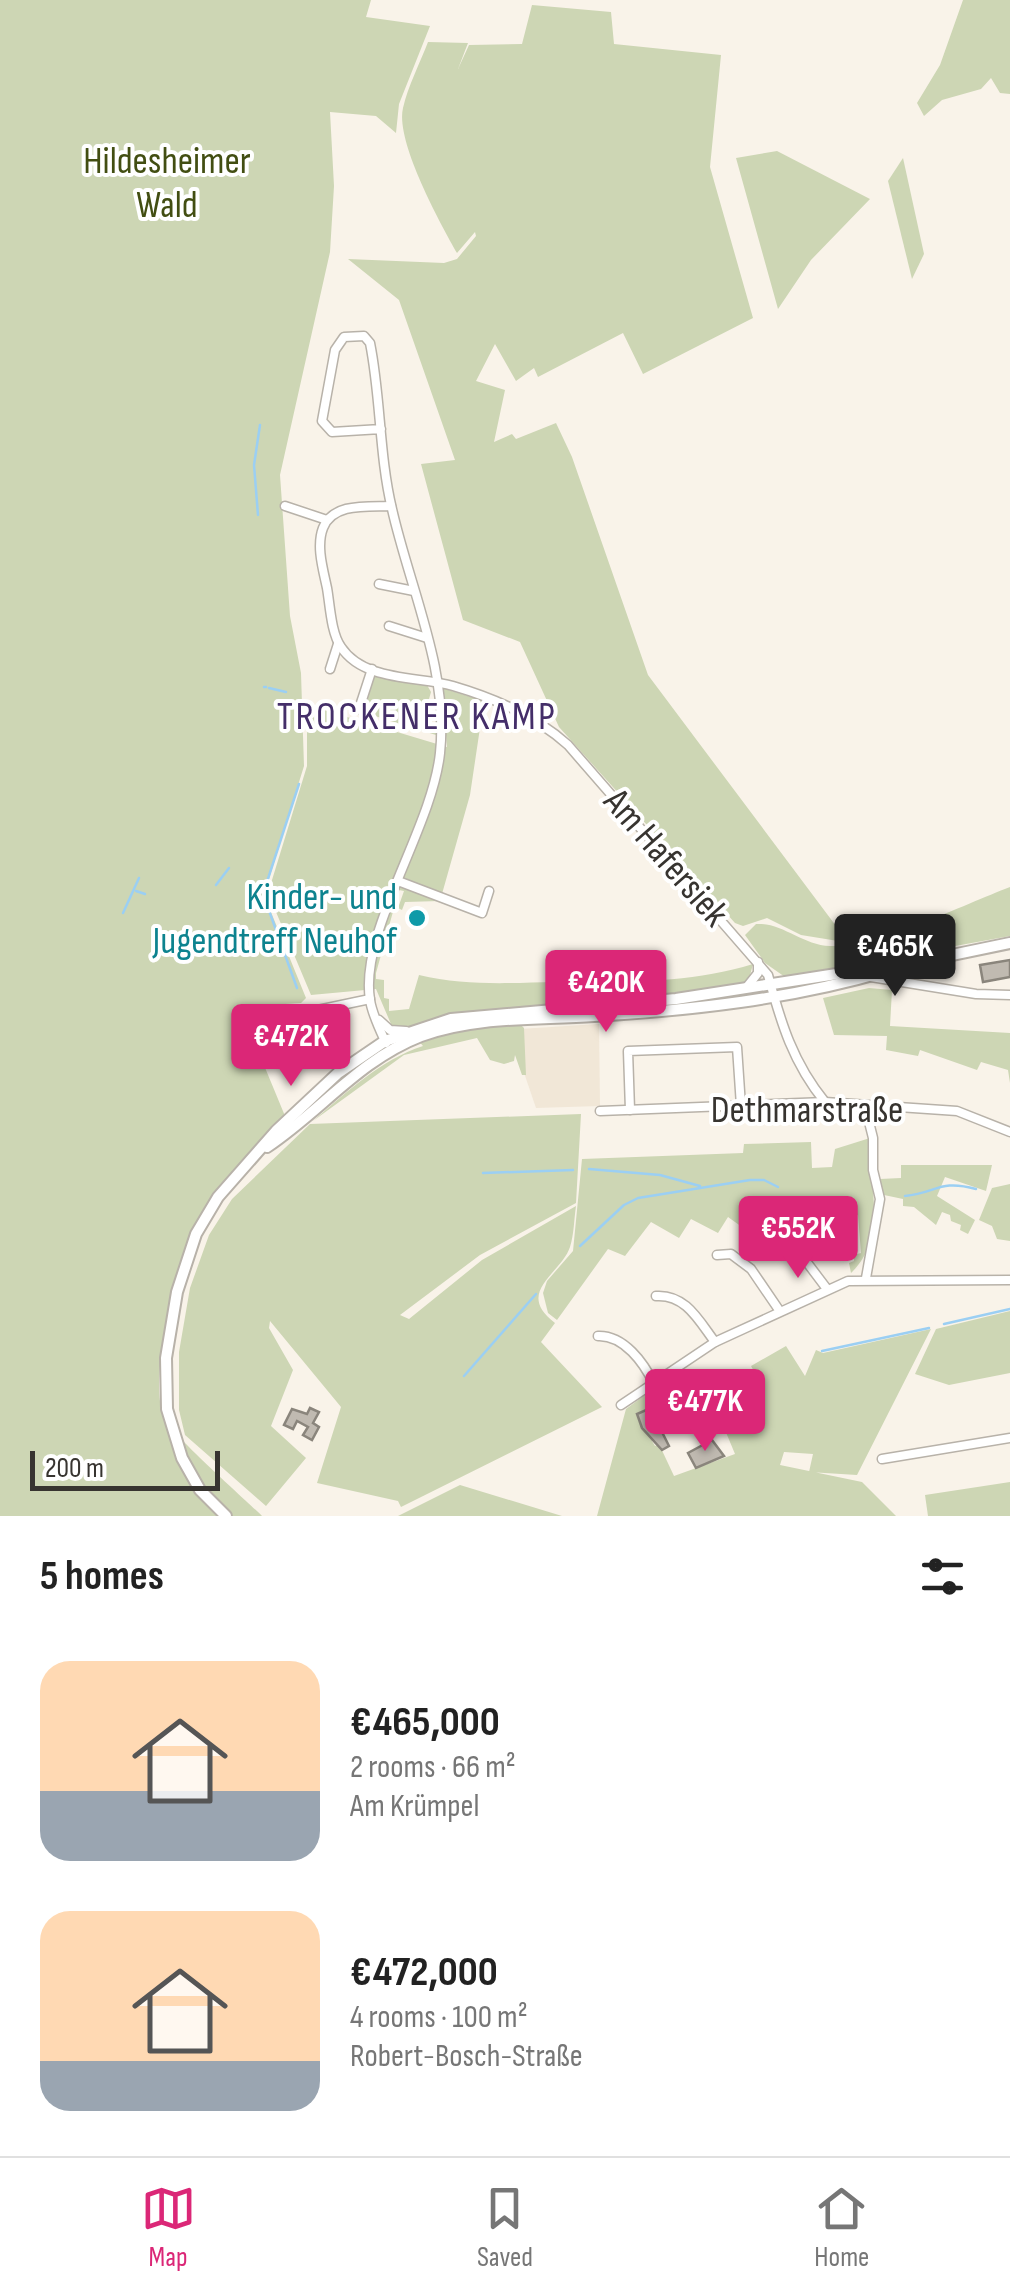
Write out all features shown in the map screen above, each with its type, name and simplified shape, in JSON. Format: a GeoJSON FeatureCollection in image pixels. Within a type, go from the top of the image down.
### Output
{"type":"FeatureCollection","features":[{"type":"Feature","properties":{"kind":"main road"},"geometry":{"type":"LineString","coordinates":[[388,1046],[477,1023],[683,1009],[1010,943]]}},
{"type":"Feature","properties":{"kind":"main road"},"geometry":{"type":"LineString","coordinates":[[226,1516],[200,1490],[174,1440],[166,1398],[166,1358],[177,1292],[196,1234],[218,1197],[260,1152],[345,1080],[410,1030],[475,1015],[741,991],[772,992],[868,976],[913,962]]}},
{"type":"Feature","properties":{"kind":"street"},"geometry":{"type":"LineString","coordinates":[[381,429],[332,432],[322,422],[335,350],[344,337],[368,339],[381,429],[391,506],[438,684],[438,772],[374,957],[370,1000],[388,1046]]}},
{"type":"Feature","properties":{"kind":"street"},"geometry":{"type":"LineString","coordinates":[[286,506],[302,506],[327,520]]}},
{"type":"Feature","properties":{"kind":"street"},"geometry":{"type":"LineString","coordinates":[[330,669],[338,644],[320,547],[327,520],[340,510],[391,506]]}},
{"type":"Feature","properties":{"kind":"street"},"geometry":{"type":"LineString","coordinates":[[379,584],[414,591]]}},
{"type":"Feature","properties":{"kind":"street"},"geometry":{"type":"LineString","coordinates":[[389,626],[428,638]]}},
{"type":"Feature","properties":{"kind":"street"},"geometry":{"type":"LineString","coordinates":[[338,644],[354,660],[372,669],[359,709]]}},
{"type":"Feature","properties":{"kind":"street","name":"Am Hafersiek"},"geometry":{"type":"LineString","coordinates":[[372,669],[493,699],[568,744],[758,962],[790,1048],[825,1102]]}},
{"type":"Feature","properties":{"kind":"street"},"geometry":{"type":"LineString","coordinates":[[398,880],[482,912],[490,890]]}},
{"type":"Feature","properties":{"kind":"street"},"geometry":{"type":"LineString","coordinates":[[741,991],[754,981],[758,962]]}},
{"type":"Feature","properties":{"kind":"street"},"geometry":{"type":"LineString","coordinates":[[913,962],[926,984]]}},
{"type":"Feature","properties":{"kind":"street"},"geometry":{"type":"LineString","coordinates":[[868,976],[976,994],[1010,994]]}},
{"type":"Feature","properties":{"kind":"street"},"geometry":{"type":"LineString","coordinates":[[313,1011],[370,1000]]}},
{"type":"Feature","properties":{"kind":"street"},"geometry":{"type":"LineString","coordinates":[[376,1017],[390,1030],[410,1030]]}},
{"type":"Feature","properties":{"kind":"street"},"geometry":{"type":"LineString","coordinates":[[630,1110],[628,1051],[736,1047],[741,1106]]}},
{"type":"Feature","properties":{"kind":"street","name":"Dethmarstraße"},"geometry":{"type":"LineString","coordinates":[[600,1111],[825,1102],[957,1111],[1010,1132]]}},
{"type":"Feature","properties":{"kind":"street"},"geometry":{"type":"LineString","coordinates":[[865,1106],[880,1199],[866,1278]]}},
{"type":"Feature","properties":{"kind":"street"},"geometry":{"type":"LineString","coordinates":[[784,1232],[827,1289]]}},
{"type":"Feature","properties":{"kind":"street"},"geometry":{"type":"LineString","coordinates":[[717,1255],[731,1254],[750,1269],[779,1310]]}},
{"type":"Feature","properties":{"kind":"street"},"geometry":{"type":"LineString","coordinates":[[621,1405],[715,1342],[827,1289],[866,1278],[1010,1280]]}},
{"type":"Feature","properties":{"kind":"street"},"geometry":{"type":"LineString","coordinates":[[656,1296],[673,1296],[682,1302],[715,1342]]}},
{"type":"Feature","properties":{"kind":"street"},"geometry":{"type":"LineString","coordinates":[[598,1336],[606,1336],[630,1350],[654,1384]]}},
{"type":"Feature","properties":{"kind":"street"},"geometry":{"type":"LineString","coordinates":[[882,1458],[1010,1438]]}},
{"type":"Feature","properties":{"kind":"shaded area"},"geometry":{"type":"Polygon","coordinates":[[[599,1024],[600,1106],[536,1108],[520,1061],[519,1029],[599,1024]]]}},
{"type":"Feature","properties":{"kind":"green space","name":"Hildesheimer Wald"},"geometry":{"type":"Polygon","coordinates":[[[0,0],[371,0],[366,17],[430,26],[399,104],[396,133],[376,116],[330,112],[334,186],[330,252],[280,475],[290,616],[301,673],[304,766],[264,895],[306,998],[301,1003],[240,1007],[285,1116],[220,1191],[192,1237],[173,1296],[160,1365],[160,1398],[169,1426],[262,1516],[0,1516],[0,0]]]}},
{"type":"Feature","properties":{"kind":"green space"},"geometry":{"type":"Polygon","coordinates":[[[963,0],[1010,0],[1010,94],[1000,93],[991,78],[981,89],[942,100],[924,116],[917,103],[940,65],[963,0]]]}},
{"type":"Feature","properties":{"kind":"green space"},"geometry":{"type":"Polygon","coordinates":[[[532,5],[611,12],[614,44],[721,55],[710,167],[753,318],[643,374],[623,333],[538,377],[534,368],[516,381],[495,344],[476,381],[505,390],[494,442],[512,434],[516,439],[556,423],[572,457],[648,675],[842,934],[838,941],[801,935],[767,918],[743,926],[735,923],[559,727],[520,642],[463,620],[421,464],[455,460],[399,300],[348,259],[444,263],[457,259],[476,236],[475,232],[457,253],[412,160],[402,122],[403,108],[428,42],[468,43],[458,69],[469,45],[522,44],[532,5]]]}},
{"type":"Feature","properties":{"kind":"green space"},"geometry":{"type":"Polygon","coordinates":[[[777,151],[870,199],[811,260],[778,309],[736,158],[777,151]]]}},
{"type":"Feature","properties":{"kind":"green space"},"geometry":{"type":"Polygon","coordinates":[[[903,158],[924,254],[912,279],[888,181],[903,158]]]}},
{"type":"Feature","properties":{"kind":"green space"},"geometry":{"type":"Polygon","coordinates":[[[374,675],[427,685],[431,692],[427,706],[429,728],[436,730],[436,735],[362,712],[374,675]]]}},
{"type":"Feature","properties":{"kind":"green space"},"geometry":{"type":"Polygon","coordinates":[[[442,688],[484,701],[470,795],[440,901],[405,902],[402,910],[398,908],[404,891],[399,890],[376,973],[376,979],[384,980],[389,1011],[409,1009],[419,975],[487,983],[630,982],[704,975],[753,964],[748,983],[736,988],[436,1019],[394,1031],[376,989],[311,995],[268,893],[307,766],[307,705],[447,747],[442,688]]]}},
{"type":"Feature","properties":{"kind":"green space"},"geometry":{"type":"Polygon","coordinates":[[[1010,887],[1010,936],[785,977],[765,963],[745,935],[756,924],[765,924],[820,945],[849,944],[895,933],[1010,887]]]}},
{"type":"Feature","properties":{"kind":"green space"},"geometry":{"type":"Polygon","coordinates":[[[869,988],[892,990],[890,1026],[1010,1033],[1010,1083],[1008,1070],[981,1062],[977,1070],[920,1050],[918,1056],[886,1050],[887,1036],[834,1035],[823,998],[869,988]]]}},
{"type":"Feature","properties":{"kind":"green space"},"geometry":{"type":"Polygon","coordinates":[[[519,1023],[524,1028],[526,1075],[522,1075],[515,1055],[514,1061],[504,1064],[490,1060],[477,1038],[404,1055],[313,1121],[378,1068],[407,1052],[423,1046],[417,1039],[460,1028],[519,1023]]]}},
{"type":"Feature","properties":{"kind":"green space"},"geometry":{"type":"Polygon","coordinates":[[[581,1114],[576,1203],[480,1255],[400,1315],[409,1319],[482,1260],[576,1206],[570,1247],[539,1292],[544,1312],[555,1323],[541,1342],[602,1407],[401,1507],[398,1501],[317,1483],[341,1407],[270,1321],[269,1328],[293,1370],[271,1426],[306,1458],[266,1506],[185,1435],[179,1410],[179,1352],[190,1288],[209,1235],[232,1199],[310,1124],[581,1114]]]}},
{"type":"Feature","properties":{"kind":"green space"},"geometry":{"type":"Polygon","coordinates":[[[870,1138],[873,1226],[863,1259],[851,1273],[849,1263],[854,1261],[853,1255],[861,1253],[858,1215],[818,1222],[820,1236],[794,1240],[781,1224],[780,1234],[767,1245],[728,1217],[718,1233],[691,1219],[679,1238],[651,1222],[625,1256],[608,1249],[557,1320],[548,1313],[543,1293],[547,1281],[573,1251],[582,1159],[743,1153],[744,1144],[811,1142],[812,1168],[832,1167],[835,1149],[870,1138]]]}},
{"type":"Feature","properties":{"kind":"green space"},"geometry":{"type":"Polygon","coordinates":[[[901,1165],[992,1165],[986,1191],[945,1177],[937,1196],[975,1220],[968,1234],[951,1221],[950,1215],[942,1212],[936,1225],[914,1207],[903,1206],[903,1199],[884,1195],[880,1179],[901,1178],[901,1165]]]}},
{"type":"Feature","properties":{"kind":"green space"},"geometry":{"type":"Polygon","coordinates":[[[1010,1184],[1010,1241],[997,1239],[992,1226],[979,1220],[992,1188],[1010,1184]]]}},
{"type":"Feature","properties":{"kind":"green space"},"geometry":{"type":"Polygon","coordinates":[[[1010,1311],[1010,1373],[949,1385],[915,1374],[936,1329],[1010,1311]]]}},
{"type":"Feature","properties":{"kind":"green space"},"geometry":{"type":"Polygon","coordinates":[[[931,1329],[857,1475],[816,1472],[862,1482],[896,1516],[597,1516],[626,1409],[645,1395],[652,1411],[638,1413],[642,1427],[656,1438],[652,1441],[655,1446],[659,1444],[674,1476],[735,1454],[715,1406],[723,1395],[756,1375],[751,1366],[786,1346],[805,1376],[816,1350],[823,1353],[931,1329]],[[784,1452],[780,1465],[809,1471],[813,1454],[784,1452]]]}},
{"type":"Feature","properties":{"kind":"green space"},"geometry":{"type":"Polygon","coordinates":[[[1010,1482],[1010,1516],[928,1516],[925,1495],[1010,1482]]]}},
{"type":"Feature","properties":{"kind":"green space"},"geometry":{"type":"Polygon","coordinates":[[[460,1485],[562,1516],[398,1516],[460,1485]]]}},
{"type":"Feature","properties":{"kind":"building"},"geometry":{"type":"Polygon","coordinates":[[[1010,960],[1010,977],[983,982],[980,965],[1010,960]]]}},
{"type":"Feature","properties":{"kind":"building"},"geometry":{"type":"Polygon","coordinates":[[[256,1021],[281,1022],[281,1027],[289,1028],[288,1039],[270,1042],[271,1035],[254,1033],[256,1021]]]}},
{"type":"Feature","properties":{"kind":"building"},"geometry":{"type":"Polygon","coordinates":[[[672,1406],[682,1425],[673,1429],[670,1423],[660,1428],[669,1446],[662,1450],[642,1428],[637,1414],[646,1410],[654,1424],[668,1417],[664,1410],[672,1406]]]}},
{"type":"Feature","properties":{"kind":"building"},"geometry":{"type":"Polygon","coordinates":[[[310,1408],[319,1412],[313,1423],[319,1427],[312,1440],[303,1435],[308,1427],[297,1421],[293,1429],[284,1425],[292,1409],[307,1414],[310,1408]]]}},
{"type":"Feature","properties":{"kind":"building"},"geometry":{"type":"Polygon","coordinates":[[[712,1440],[724,1456],[696,1468],[688,1453],[712,1440]]]}},
{"type":"Feature","properties":{"kind":"waterway"},"geometry":{"type":"LineString","coordinates":[[258,515],[254,465],[260,425]]}},
{"type":"Feature","properties":{"kind":"waterway"},"geometry":{"type":"LineString","coordinates":[[269,688],[286,692]]}},
{"type":"Feature","properties":{"kind":"waterway"},"geometry":{"type":"LineString","coordinates":[[285,717],[286,701]]}},
{"type":"Feature","properties":{"kind":"waterway"},"geometry":{"type":"LineString","coordinates":[[297,988],[263,894],[299,784]]}},
{"type":"Feature","properties":{"kind":"waterway"},"geometry":{"type":"LineString","coordinates":[[216,885],[229,868]]}},
{"type":"Feature","properties":{"kind":"waterway"},"geometry":{"type":"LineString","coordinates":[[123,913],[139,878]]}},
{"type":"Feature","properties":{"kind":"waterway"},"geometry":{"type":"LineString","coordinates":[[136,891],[145,894]]}},
{"type":"Feature","properties":{"kind":"waterway"},"geometry":{"type":"LineString","coordinates":[[589,1169],[660,1175],[700,1186]]}},
{"type":"Feature","properties":{"kind":"waterway"},"geometry":{"type":"LineString","coordinates":[[483,1173],[573,1170]]}},
{"type":"Feature","properties":{"kind":"waterway"},"geometry":{"type":"LineString","coordinates":[[580,1246],[624,1205],[638,1198],[750,1180],[764,1180],[778,1187]]}},
{"type":"Feature","properties":{"kind":"waterway"},"geometry":{"type":"LineString","coordinates":[[905,1196],[946,1186],[976,1189]]}},
{"type":"Feature","properties":{"kind":"waterway"},"geometry":{"type":"LineString","coordinates":[[464,1376],[536,1294]]}},
{"type":"Feature","properties":{"kind":"waterway"},"geometry":{"type":"LineString","coordinates":[[944,1324],[1010,1309]]}},
{"type":"Feature","properties":{"kind":"waterway"},"geometry":{"type":"LineString","coordinates":[[822,1351],[929,1328]]}},
{"type":"Feature","properties":{"kind":"place","name":"Kinder- und Jugendtreff Neuhof"},"geometry":{"type":"Point","coordinates":[417,918]}},
{"type":"Feature","properties":{"kind":"district","name":"TROCKENER KAMP"},"geometry":{"type":"Point","coordinates":[417,715]}}]}
